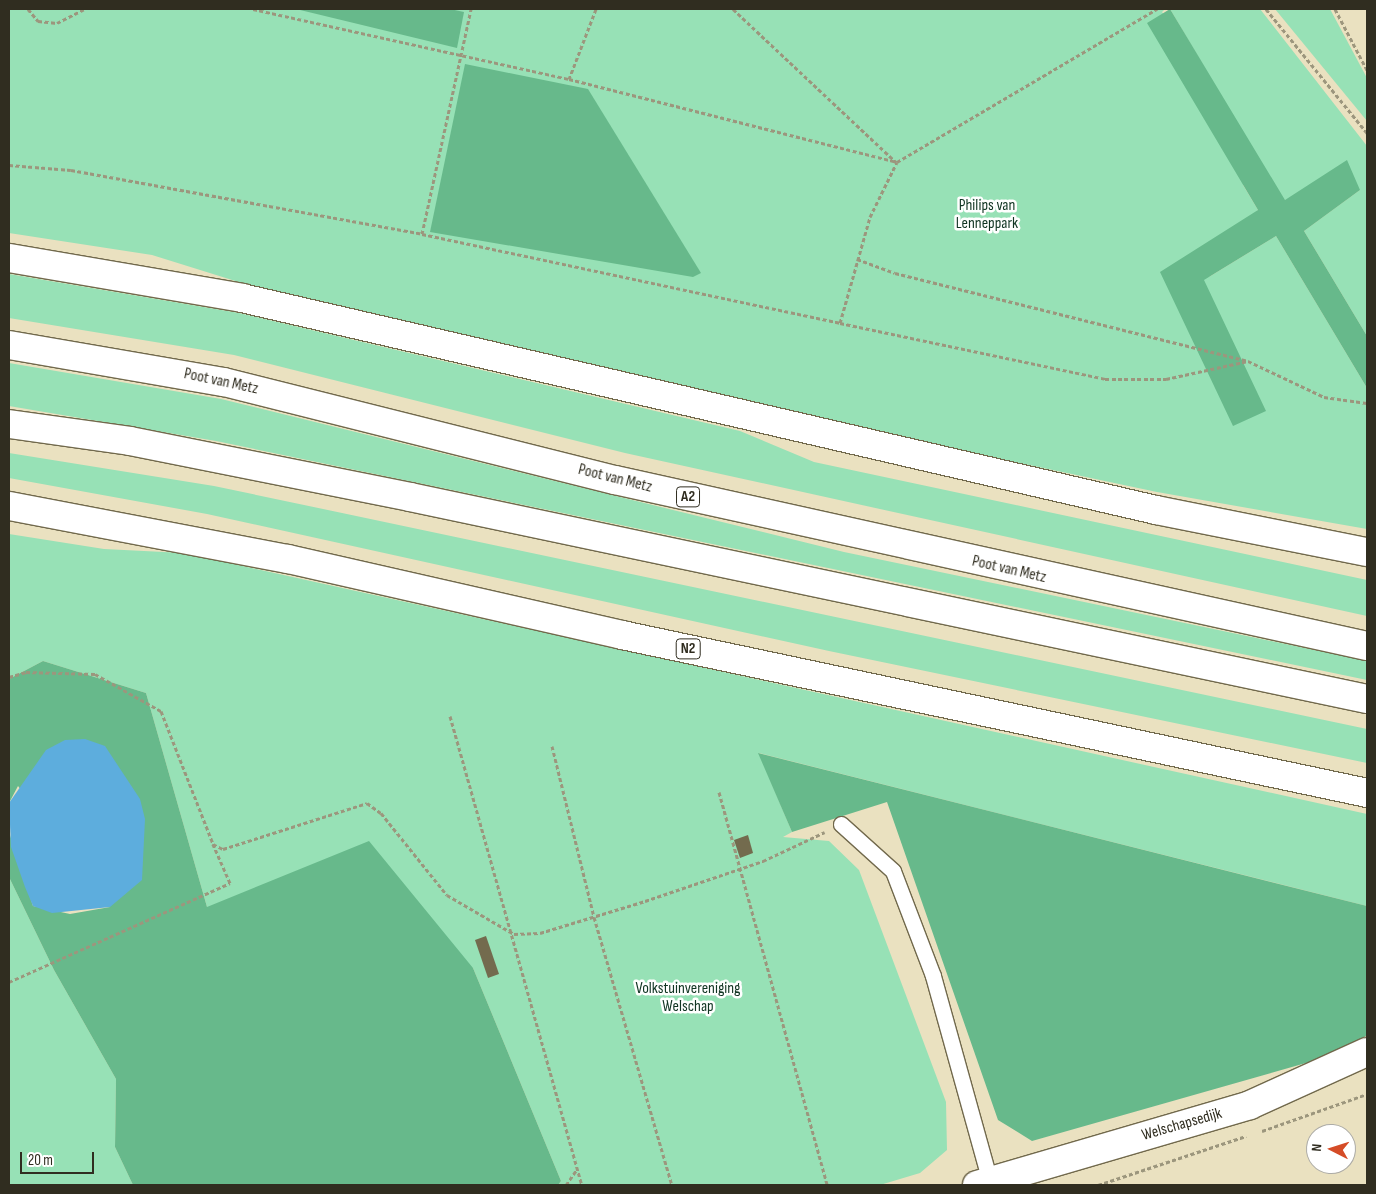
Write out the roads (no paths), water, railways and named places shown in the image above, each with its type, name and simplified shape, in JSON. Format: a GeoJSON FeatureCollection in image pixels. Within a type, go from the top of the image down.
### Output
{"type":"FeatureCollection","features":[{"type":"Feature","properties":{"kind":"main road"},"geometry":{"type":"LineString","coordinates":[[9,258],[242,298],[1156,510],[1367,552]]}},
{"type":"Feature","properties":{"kind":"main road","name":"Poot van Metz"},"geometry":{"type":"LineString","coordinates":[[9,345],[224,382],[654,489],[1367,646]]}},
{"type":"Feature","properties":{"kind":"main road"},"geometry":{"type":"LineString","coordinates":[[9,424],[130,441],[410,497],[1367,699]]}},
{"type":"Feature","properties":{"kind":"main road","name":"N2"},"geometry":{"type":"LineString","coordinates":[[9,506],[288,558],[622,636],[1367,793]]}},
{"type":"Feature","properties":{"kind":"main road","name":"Welschapsedijk"},"geometry":{"type":"LineString","coordinates":[[984,1183],[1250,1105],[1367,1052]]}},
{"type":"Feature","properties":{"kind":"lane","name":"Welschapsedijk"},"geometry":{"type":"LineString","coordinates":[[841,824],[893,871],[933,976],[984,1183]]}},
{"type":"Feature","properties":{"kind":"water"},"geometry":{"type":"Polygon","coordinates":[[[85,739],[105,746],[140,799],[145,819],[142,880],[110,907],[52,913],[33,906],[25,887],[11,847],[9,803],[46,750],[65,740],[85,739]]]}},
{"type":"Feature","properties":{"kind":"park label","name":"Philips van Lenneppark"},"geometry":{"type":"Point","coordinates":[987,215]}},
{"type":"Feature","properties":{"kind":"park label","name":"Volkstuinvereniging Welschap"},"geometry":{"type":"Point","coordinates":[688,998]}}]}
